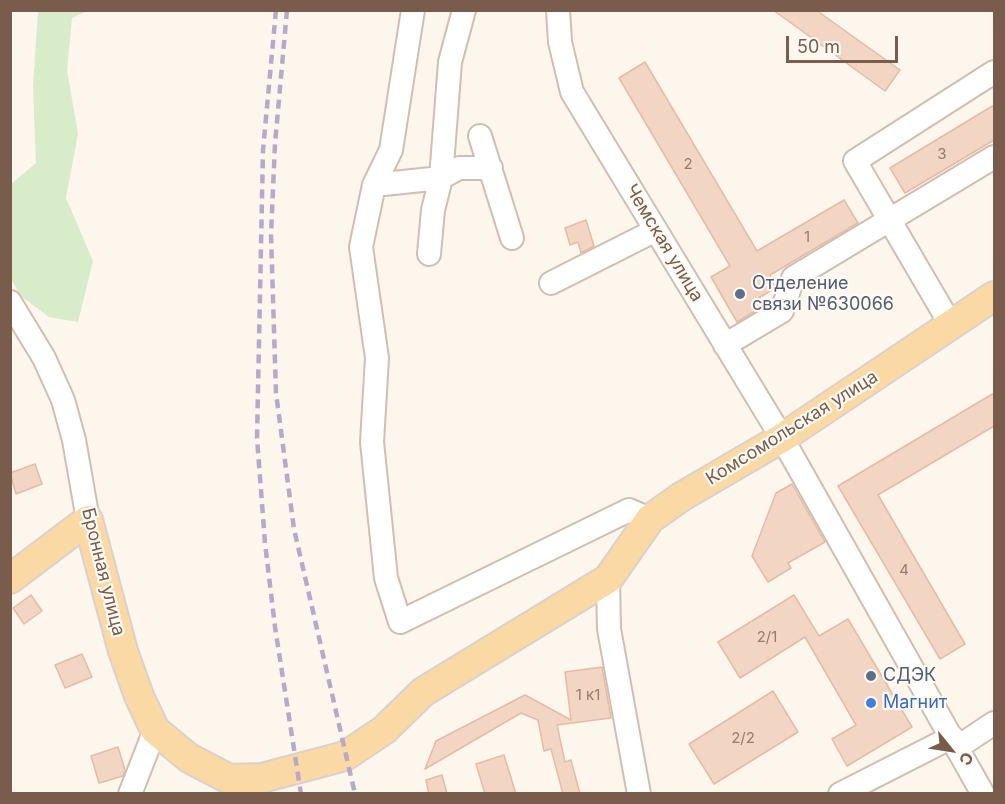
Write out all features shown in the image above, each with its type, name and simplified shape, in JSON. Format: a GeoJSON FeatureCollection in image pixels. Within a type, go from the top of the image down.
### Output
{"type":"FeatureCollection","features":[{"type":"Feature","properties":{"kind":"main road","name":"Комсомольская улица"},"geometry":{"type":"LineString","coordinates":[[609,579],[650,519],[681,497],[782,438],[952,327],[994,296]]}},
{"type":"Feature","properties":{"kind":"main road"},"geometry":{"type":"LineString","coordinates":[[10,579],[88,520]]}},
{"type":"Feature","properties":{"kind":"main road","name":"Бронная улица"},"geometry":{"type":"LineString","coordinates":[[88,520],[123,651],[155,730],[189,758],[230,786],[345,756],[384,730],[423,692],[609,579]]}},
{"type":"Feature","properties":{"kind":"street"},"geometry":{"type":"LineString","coordinates":[[413,10],[391,150],[374,185],[361,247],[377,358],[372,442],[386,578],[400,622],[629,510],[650,519]]}},
{"type":"Feature","properties":{"kind":"street"},"geometry":{"type":"LineString","coordinates":[[429,254],[433,210],[441,178],[450,62],[464,10]]}},
{"type":"Feature","properties":{"kind":"street","name":"Чемская улица"},"geometry":{"type":"LineString","coordinates":[[558,10],[560,42],[572,92],[782,438],[983,794]]}},
{"type":"Feature","properties":{"kind":"street"},"geometry":{"type":"LineString","coordinates":[[952,327],[855,161],[994,72]]}},
{"type":"Feature","properties":{"kind":"street"},"geometry":{"type":"LineString","coordinates":[[480,136],[512,238]]}},
{"type":"Feature","properties":{"kind":"street"},"geometry":{"type":"LineString","coordinates":[[725,345],[782,311],[793,278],[994,157]]}},
{"type":"Feature","properties":{"kind":"street"},"geometry":{"type":"LineString","coordinates":[[374,185],[441,178],[459,168],[491,168]]}},
{"type":"Feature","properties":{"kind":"street"},"geometry":{"type":"LineString","coordinates":[[551,283],[656,231]]}},
{"type":"Feature","properties":{"kind":"street","name":"Бронная улица"},"geometry":{"type":"LineString","coordinates":[[10,302],[44,358],[63,400],[74,440],[88,520]]}},
{"type":"Feature","properties":{"kind":"street"},"geometry":{"type":"LineString","coordinates":[[609,579],[609,629],[639,794]]}},
{"type":"Feature","properties":{"kind":"street"},"geometry":{"type":"LineString","coordinates":[[840,794],[994,723]]}},
{"type":"Feature","properties":{"kind":"street"},"geometry":{"type":"LineString","coordinates":[[130,794],[155,730]]}},
{"type":"Feature","properties":{"kind":"green space"},"geometry":{"type":"Polygon","coordinates":[[[38,11],[87,11],[72,18],[67,70],[78,134],[66,198],[93,261],[78,322],[49,317],[21,296],[11,279],[11,184],[36,163],[33,86],[38,11]]]}},
{"type":"Feature","properties":{"kind":"building"},"geometry":{"type":"Polygon","coordinates":[[[773,10],[816,10],[900,70],[885,91],[773,10]]]}},
{"type":"Feature","properties":{"kind":"building"},"geometry":{"type":"Polygon","coordinates":[[[645,62],[757,251],[844,200],[858,223],[770,275],[775,288],[757,299],[762,307],[737,322],[711,277],[730,266],[619,78],[645,62]]]}},
{"type":"Feature","properties":{"kind":"building"},"geometry":{"type":"Polygon","coordinates":[[[994,105],[994,140],[905,193],[890,168],[994,105]]]}},
{"type":"Feature","properties":{"kind":"building"},"geometry":{"type":"Polygon","coordinates":[[[586,220],[594,246],[581,253],[578,242],[570,245],[565,228],[586,220]]]}},
{"type":"Feature","properties":{"kind":"building"},"geometry":{"type":"Polygon","coordinates":[[[994,393],[994,426],[878,495],[965,644],[940,659],[838,486],[994,393]]]}},
{"type":"Feature","properties":{"kind":"building"},"geometry":{"type":"Polygon","coordinates":[[[35,464],[42,484],[16,494],[10,473],[35,464]]]}},
{"type":"Feature","properties":{"kind":"building"},"geometry":{"type":"Polygon","coordinates":[[[792,484],[825,542],[788,563],[791,568],[768,582],[752,556],[776,493],[792,484]]]}},
{"type":"Feature","properties":{"kind":"building"},"geometry":{"type":"Polygon","coordinates":[[[31,595],[42,611],[24,624],[13,608],[31,595]]]}},
{"type":"Feature","properties":{"kind":"building","name":"Магнит"},"geometry":{"type":"Polygon","coordinates":[[[794,595],[819,636],[848,619],[912,727],[847,766],[832,739],[856,725],[805,637],[740,678],[718,642],[794,595]]]}},
{"type":"Feature","properties":{"kind":"building"},"geometry":{"type":"Polygon","coordinates":[[[82,654],[92,677],[65,688],[55,665],[82,654]]]}},
{"type":"Feature","properties":{"kind":"building"},"geometry":{"type":"Polygon","coordinates":[[[602,667],[611,718],[557,725],[565,762],[571,760],[580,794],[563,794],[551,749],[544,751],[538,720],[521,713],[425,769],[436,741],[525,695],[571,720],[565,672],[602,667]]]}},
{"type":"Feature","properties":{"kind":"building"},"geometry":{"type":"Polygon","coordinates":[[[773,691],[798,732],[714,784],[689,744],[773,691]]]}},
{"type":"Feature","properties":{"kind":"building"},"geometry":{"type":"Polygon","coordinates":[[[118,747],[125,770],[123,776],[99,783],[91,756],[118,747]]]}},
{"type":"Feature","properties":{"kind":"building"},"geometry":{"type":"Polygon","coordinates":[[[504,755],[516,794],[485,794],[476,764],[504,755]]]}},
{"type":"Feature","properties":{"kind":"building"},"geometry":{"type":"Polygon","coordinates":[[[442,775],[447,794],[429,794],[426,780],[442,775]]]}},
{"type":"Feature","properties":{"kind":"railway"},"geometry":{"type":"LineString","coordinates":[[276,10],[263,150],[257,438],[265,543],[275,627],[301,794]]}},
{"type":"Feature","properties":{"kind":"railway"},"geometry":{"type":"LineString","coordinates":[[287,10],[275,144],[271,235],[276,393],[294,529],[355,794]]}},
{"type":"Feature","properties":{"kind":"place","name":"Отделение связи №630066"},"geometry":{"type":"Point","coordinates":[740,294]}},
{"type":"Feature","properties":{"kind":"place","name":"СДЭК"},"geometry":{"type":"Point","coordinates":[871,676]}},
{"type":"Feature","properties":{"kind":"place","name":"Магнит"},"geometry":{"type":"Point","coordinates":[871,703]}}]}
